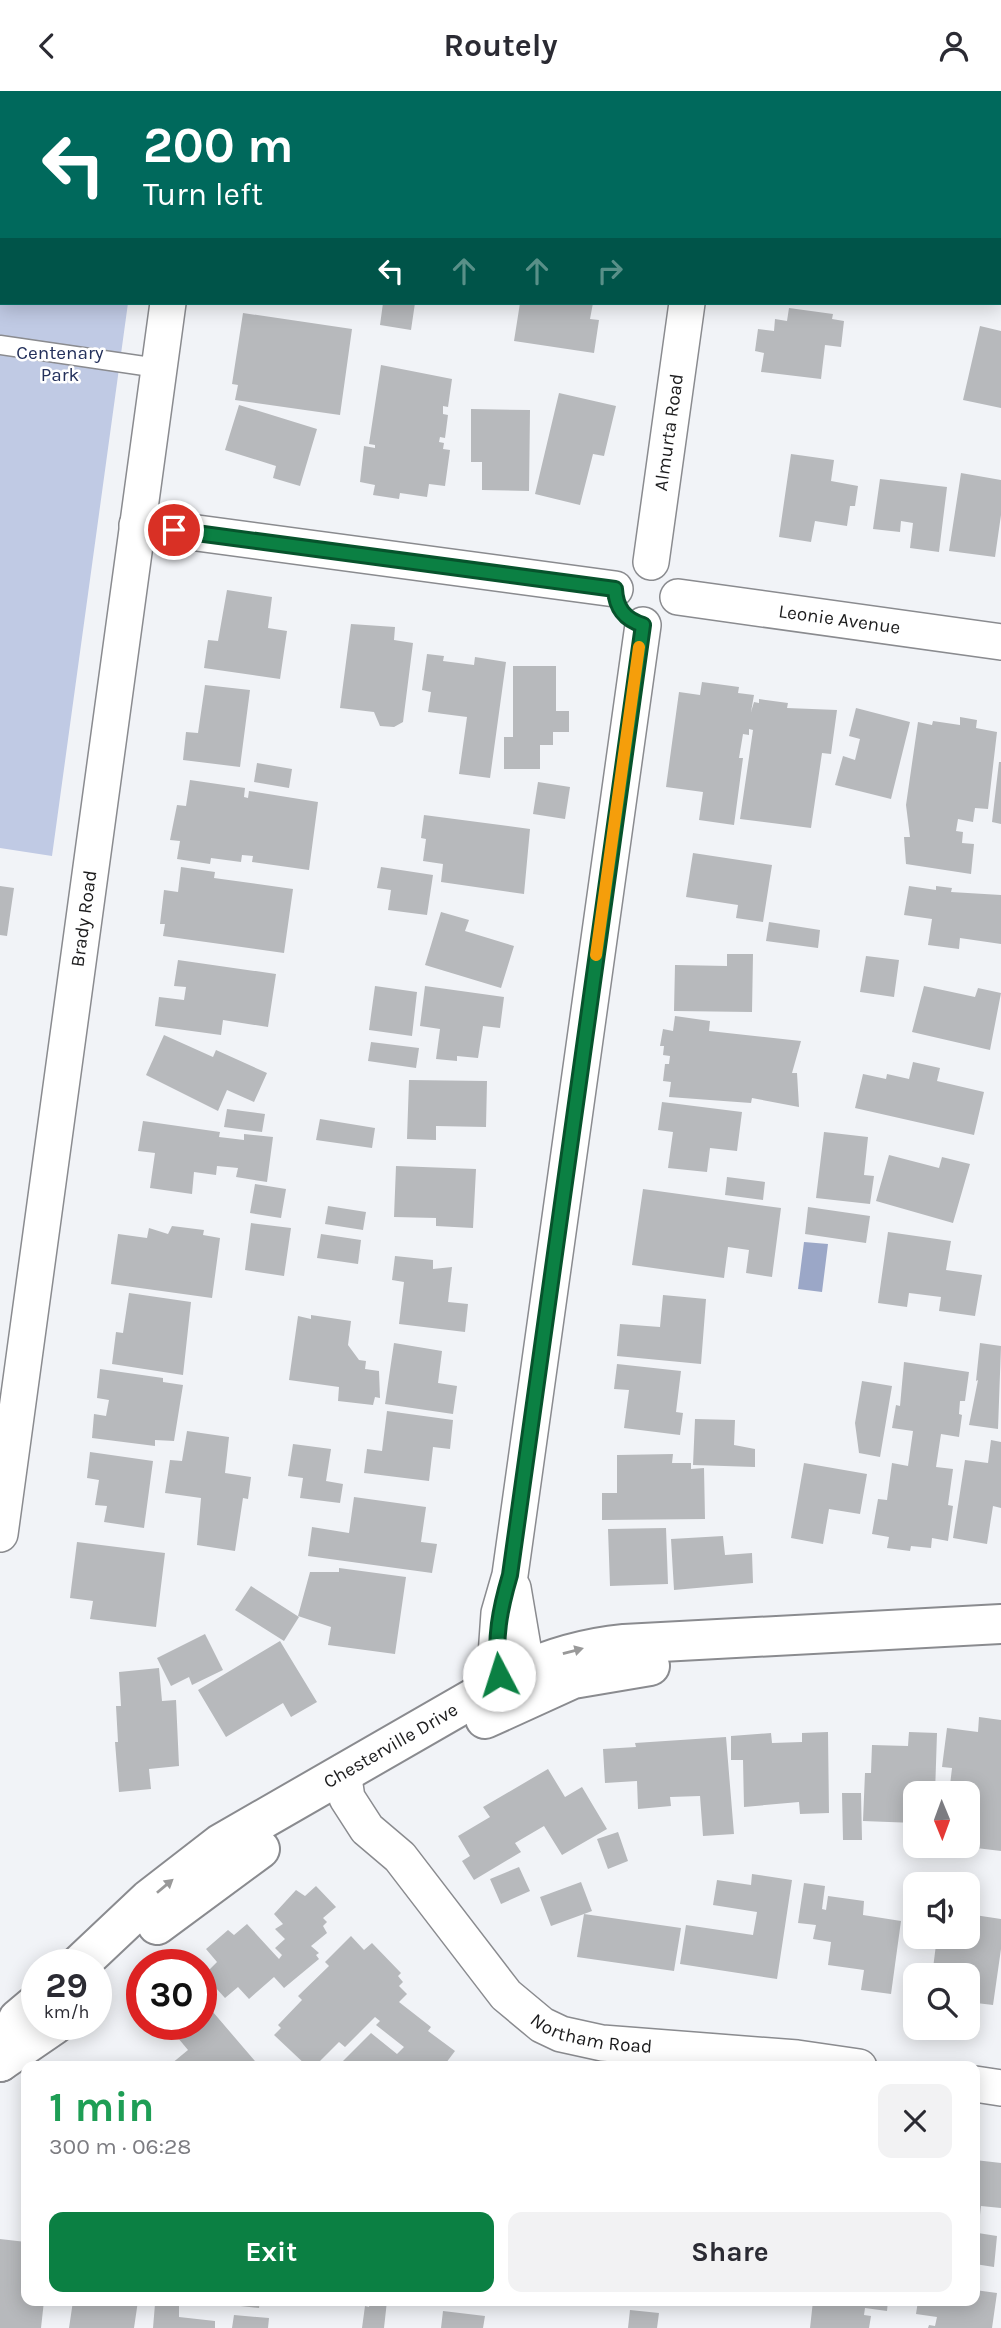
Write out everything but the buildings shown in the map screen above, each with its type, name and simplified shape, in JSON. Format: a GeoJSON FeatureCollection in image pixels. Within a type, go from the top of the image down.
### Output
{"type":"FeatureCollection","features":[{"type":"Feature","properties":{"kind":"street","name":"Brady Road"},"geometry":{"type":"LineString","coordinates":[[0,1534],[168,305]]}},
{"type":"Feature","properties":{"kind":"street","name":"Almurta Road"},"geometry":{"type":"LineString","coordinates":[[651,562],[687,305]]}},
{"type":"Feature","properties":{"kind":"street"},"geometry":{"type":"LineString","coordinates":[[137,525],[615,589]]}},
{"type":"Feature","properties":{"kind":"street"},"geometry":{"type":"LineString","coordinates":[[641,562],[651,562],[668,570],[678,587],[676,607],[662,621],[643,625],[633,622],[618,608],[615,589],[624,571],[641,562]]}},
{"type":"Feature","properties":{"kind":"street","name":"Leonie Avenue"},"geometry":{"type":"LineString","coordinates":[[678,597],[1001,642]]}},
{"type":"Feature","properties":{"kind":"street"},"geometry":{"type":"LineString","coordinates":[[515,1684],[496,1656],[496,1634],[510,1575],[643,625]]}},
{"type":"Feature","properties":{"kind":"street","name":"Chesterville Drive"},"geometry":{"type":"LineString","coordinates":[[112,1970],[165,1917],[256,1851],[351,1786],[559,1655],[599,1646],[1001,1624]]}},
{"type":"Feature","properties":{"kind":"street","name":"Chesterville Drive"},"geometry":{"type":"LineString","coordinates":[[515,1684],[573,1679],[665,1664],[1001,1645]]}},
{"type":"Feature","properties":{"kind":"street","name":"Chesterville Drive"},"geometry":{"type":"LineString","coordinates":[[97,1949],[185,1869],[220,1844],[351,1786]]}},
{"type":"Feature","properties":{"kind":"street","name":"Northam Road"},"geometry":{"type":"LineString","coordinates":[[351,1786],[385,1818],[400,1857],[506,1995],[525,2013],[552,2029],[602,2043],[818,2061]]}},
{"type":"Feature","properties":{"kind":"street"},"geometry":{"type":"LineString","coordinates":[[0,2062],[21,2030]]}},
{"type":"Feature","properties":{"kind":"street"},"geometry":{"type":"LineString","coordinates":[[980,2085],[1001,2088]]}},
{"type":"Feature","properties":{"kind":"lane"},"geometry":{"type":"LineString","coordinates":[[0,345],[158,368]]}},
{"type":"Feature","properties":{"kind":"green space","name":"Centenary Park"},"geometry":{"type":"Polygon","coordinates":[[[0,305],[128,305],[52,856],[0,848],[0,305]]]}},
{"type":"Feature","properties":{"kind":"shaded area"},"geometry":{"type":"Polygon","coordinates":[[[804,1242],[828,1244],[822,1292],[798,1289],[804,1242]]]}},
{"type":"Feature","properties":{"kind":"slow traffic"},"geometry":{"type":"LineString","coordinates":[[596,955],[639,647]]}},
{"type":"Feature","properties":{"kind":"route"},"geometry":{"type":"LineString","coordinates":[[174,530],[615,589],[618,608],[633,622],[643,625],[510,1575],[496,1634],[499,1675]]}}]}
